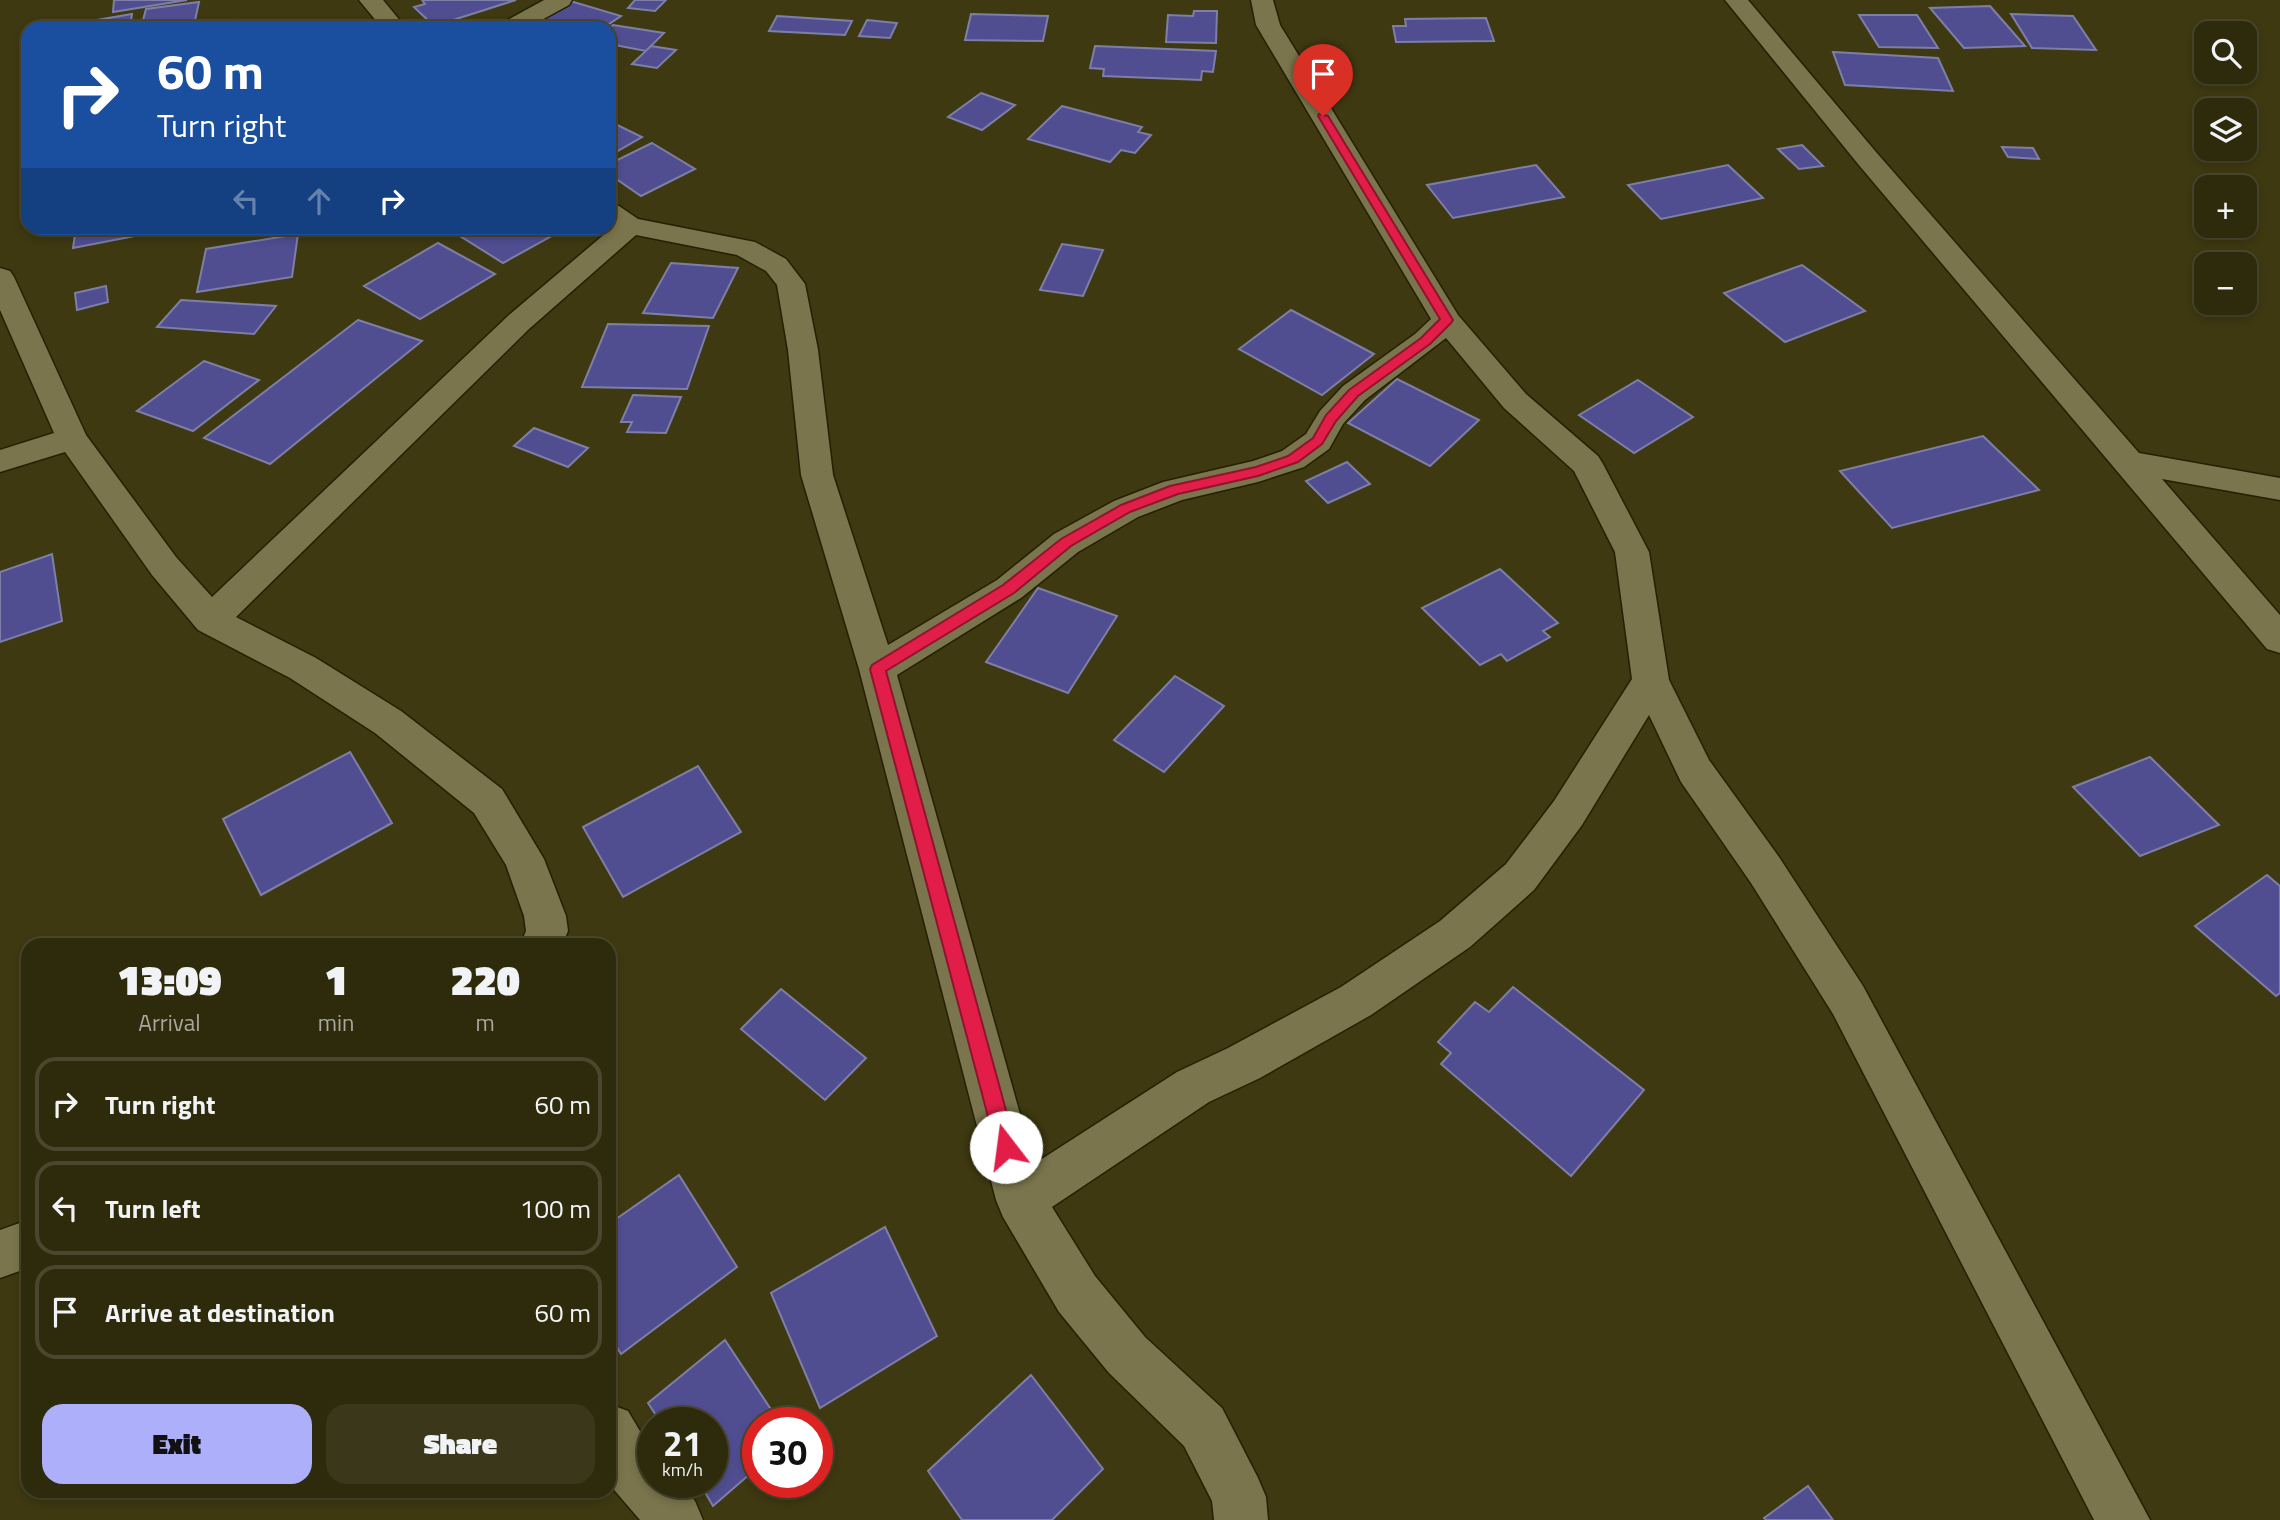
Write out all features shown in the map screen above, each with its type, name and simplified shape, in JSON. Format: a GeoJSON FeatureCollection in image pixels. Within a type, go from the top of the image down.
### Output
{"type":"FeatureCollection","features":[{"type":"Feature","properties":{"kind":"street"},"geometry":{"type":"LineString","coordinates":[[370,0],[389,21]]}},
{"type":"Feature","properties":{"kind":"street"},"geometry":{"type":"LineString","coordinates":[[523,21],[561,0]]}},
{"type":"Feature","properties":{"kind":"street"},"geometry":{"type":"LineString","coordinates":[[1262,0],[1268,25],[1447,320],[1516,401],[1587,464],[1632,552],[1651,680],[1695,771],[1765,870],[1848,1000],[2123,1520]]}},
{"type":"Feature","properties":{"kind":"street"},"geometry":{"type":"LineString","coordinates":[[1736,0],[1867,158],[2280,639]]}},
{"type":"Feature","properties":{"kind":"street"},"geometry":{"type":"LineString","coordinates":[[620,219],[745,248],[776,265],[791,284],[803,350],[817,475],[877,669],[1020,1200],[1077,1294],[1127,1355],[1203,1427],[1239,1497],[1241,1520]]}},
{"type":"Feature","properties":{"kind":"street"},"geometry":{"type":"LineString","coordinates":[[211,620],[519,322],[604,235]]}},
{"type":"Feature","properties":{"kind":"street"},"geometry":{"type":"LineString","coordinates":[[0,277],[72,438],[164,566],[211,620],[303,668],[388,722],[488,801],[524,859],[545,916],[547,931],[544,938]]}},
{"type":"Feature","properties":{"kind":"street"},"geometry":{"type":"LineString","coordinates":[[877,669],[1009,589],[1066,543],[1126,509],[1175,490],[1258,471],[1293,459],[1318,441],[1331,418],[1354,393],[1426,341],[1447,320]]}},
{"type":"Feature","properties":{"kind":"street"},"geometry":{"type":"LineString","coordinates":[[0,461],[72,438]]}},
{"type":"Feature","properties":{"kind":"street"},"geometry":{"type":"LineString","coordinates":[[2128,462],[2280,488]]}},
{"type":"Feature","properties":{"kind":"street"},"geometry":{"type":"LineString","coordinates":[[1020,1200],[1193,1087],[1244,1063],[1356,1001],[1455,934],[1520,877],[1568,813],[1651,680]]}},
{"type":"Feature","properties":{"kind":"street"},"geometry":{"type":"LineString","coordinates":[[0,1254],[21,1246]]}},
{"type":"Feature","properties":{"kind":"street"},"geometry":{"type":"LineString","coordinates":[[616,1443],[628,1465],[676,1520]]}},
{"type":"Feature","properties":{"kind":"building"},"geometry":{"type":"Polygon","coordinates":[[[114,0],[187,0],[113,12],[114,0]]]}},
{"type":"Feature","properties":{"kind":"building"},"geometry":{"type":"Polygon","coordinates":[[[422,0],[516,0],[450,21],[429,21],[414,7],[425,4],[422,0]]]}},
{"type":"Feature","properties":{"kind":"building"},"geometry":{"type":"Polygon","coordinates":[[[567,0],[621,16],[614,21],[533,21],[567,0]]]}},
{"type":"Feature","properties":{"kind":"building"},"geometry":{"type":"Polygon","coordinates":[[[635,0],[666,0],[655,11],[628,8],[635,0]]]}},
{"type":"Feature","properties":{"kind":"building"},"geometry":{"type":"Polygon","coordinates":[[[199,2],[195,21],[143,21],[146,9],[199,2]]]}},
{"type":"Feature","properties":{"kind":"building"},"geometry":{"type":"Polygon","coordinates":[[[1990,6],[2025,46],[1964,48],[1930,8],[1990,6]]]}},
{"type":"Feature","properties":{"kind":"building"},"geometry":{"type":"Polygon","coordinates":[[[1194,11],[1217,11],[1216,43],[1166,42],[1168,15],[1193,16],[1194,11]]]}},
{"type":"Feature","properties":{"kind":"building"},"geometry":{"type":"Polygon","coordinates":[[[132,14],[131,21],[91,21],[132,14]]]}},
{"type":"Feature","properties":{"kind":"building"},"geometry":{"type":"Polygon","coordinates":[[[971,14],[1048,16],[1043,41],[965,40],[971,14]]]}},
{"type":"Feature","properties":{"kind":"building"},"geometry":{"type":"Polygon","coordinates":[[[2011,14],[2073,16],[2096,50],[2032,48],[2011,14]]]}},
{"type":"Feature","properties":{"kind":"building"},"geometry":{"type":"Polygon","coordinates":[[[1859,15],[1917,15],[1938,48],[1879,47],[1859,15]]]}},
{"type":"Feature","properties":{"kind":"building"},"geometry":{"type":"Polygon","coordinates":[[[777,16],[852,21],[845,35],[769,31],[777,16]]]}},
{"type":"Feature","properties":{"kind":"building"},"geometry":{"type":"Polygon","coordinates":[[[1486,18],[1494,41],[1396,42],[1393,26],[1406,26],[1405,19],[1486,18]]]}},
{"type":"Feature","properties":{"kind":"building"},"geometry":{"type":"Polygon","coordinates":[[[867,20],[897,23],[890,38],[859,36],[867,20]]]}},
{"type":"Feature","properties":{"kind":"building"},"geometry":{"type":"Polygon","coordinates":[[[616,25],[664,33],[646,51],[616,45],[616,25]]]}},
{"type":"Feature","properties":{"kind":"building"},"geometry":{"type":"Polygon","coordinates":[[[651,46],[676,50],[657,68],[632,64],[651,46]]]}},
{"type":"Feature","properties":{"kind":"building"},"geometry":{"type":"Polygon","coordinates":[[[1095,46],[1216,51],[1213,72],[1202,71],[1201,80],[1103,76],[1104,69],[1090,68],[1095,46]]]}},
{"type":"Feature","properties":{"kind":"building"},"geometry":{"type":"Polygon","coordinates":[[[1833,52],[1938,58],[1953,91],[1845,85],[1833,52]]]}},
{"type":"Feature","properties":{"kind":"building"},"geometry":{"type":"Polygon","coordinates":[[[981,93],[1015,105],[982,130],[948,117],[981,93]]]}},
{"type":"Feature","properties":{"kind":"building"},"geometry":{"type":"Polygon","coordinates":[[[1062,106],[1142,127],[1138,132],[1151,135],[1135,153],[1121,150],[1110,162],[1028,139],[1062,106]]]}},
{"type":"Feature","properties":{"kind":"building"},"geometry":{"type":"Polygon","coordinates":[[[616,124],[642,137],[616,152],[616,124]]]}},
{"type":"Feature","properties":{"kind":"building"},"geometry":{"type":"Polygon","coordinates":[[[652,143],[695,169],[641,196],[616,179],[616,161],[652,143]]]}},
{"type":"Feature","properties":{"kind":"building"},"geometry":{"type":"Polygon","coordinates":[[[1802,145],[1823,166],[1799,169],[1778,149],[1802,145]]]}},
{"type":"Feature","properties":{"kind":"building"},"geometry":{"type":"Polygon","coordinates":[[[2002,147],[2033,148],[2039,159],[2008,157],[2002,147]]]}},
{"type":"Feature","properties":{"kind":"building"},"geometry":{"type":"Polygon","coordinates":[[[1536,165],[1564,197],[1453,218],[1427,185],[1536,165]]]}},
{"type":"Feature","properties":{"kind":"building"},"geometry":{"type":"Polygon","coordinates":[[[1728,165],[1763,198],[1661,219],[1628,185],[1728,165]]]}},
{"type":"Feature","properties":{"kind":"building"},"geometry":{"type":"Polygon","coordinates":[[[75,235],[140,235],[73,248],[75,235]]]}},
{"type":"Feature","properties":{"kind":"building"},"geometry":{"type":"Polygon","coordinates":[[[298,235],[292,277],[197,292],[206,249],[298,235]]]}},
{"type":"Feature","properties":{"kind":"building"},"geometry":{"type":"Polygon","coordinates":[[[462,235],[553,235],[503,263],[460,236],[462,235]]]}},
{"type":"Feature","properties":{"kind":"building"},"geometry":{"type":"Polygon","coordinates":[[[438,243],[495,274],[420,319],[364,286],[438,243]]]}},
{"type":"Feature","properties":{"kind":"building"},"geometry":{"type":"Polygon","coordinates":[[[1062,244],[1103,250],[1083,296],[1040,290],[1062,244]]]}},
{"type":"Feature","properties":{"kind":"building"},"geometry":{"type":"Polygon","coordinates":[[[671,263],[738,268],[713,318],[643,313],[671,263]]]}},
{"type":"Feature","properties":{"kind":"building"},"geometry":{"type":"Polygon","coordinates":[[[1802,265],[1865,311],[1785,342],[1724,293],[1802,265]]]}},
{"type":"Feature","properties":{"kind":"building"},"geometry":{"type":"Polygon","coordinates":[[[106,286],[108,302],[77,310],[75,293],[106,286]]]}},
{"type":"Feature","properties":{"kind":"building"},"geometry":{"type":"Polygon","coordinates":[[[181,300],[276,306],[254,334],[157,327],[181,300]]]}},
{"type":"Feature","properties":{"kind":"building"},"geometry":{"type":"Polygon","coordinates":[[[1291,310],[1374,354],[1322,395],[1239,349],[1291,310]]]}},
{"type":"Feature","properties":{"kind":"building"},"geometry":{"type":"Polygon","coordinates":[[[358,320],[422,341],[270,464],[204,438],[358,320]]]}},
{"type":"Feature","properties":{"kind":"building"},"geometry":{"type":"Polygon","coordinates":[[[608,324],[709,326],[687,389],[582,387],[608,324]]]}},
{"type":"Feature","properties":{"kind":"building"},"geometry":{"type":"Polygon","coordinates":[[[204,361],[259,380],[193,431],[137,411],[204,361]]]}},
{"type":"Feature","properties":{"kind":"building"},"geometry":{"type":"Polygon","coordinates":[[[1397,379],[1479,420],[1430,466],[1348,423],[1397,379]]]}},
{"type":"Feature","properties":{"kind":"building"},"geometry":{"type":"Polygon","coordinates":[[[1638,380],[1693,417],[1634,453],[1579,415],[1638,380]]]}},
{"type":"Feature","properties":{"kind":"building"},"geometry":{"type":"Polygon","coordinates":[[[633,395],[681,397],[666,433],[627,432],[632,422],[621,422],[633,395]]]}},
{"type":"Feature","properties":{"kind":"building"},"geometry":{"type":"Polygon","coordinates":[[[534,428],[588,448],[568,467],[514,446],[534,428]]]}},
{"type":"Feature","properties":{"kind":"building"},"geometry":{"type":"Polygon","coordinates":[[[1983,436],[2039,490],[1892,528],[1840,471],[1983,436]]]}},
{"type":"Feature","properties":{"kind":"building"},"geometry":{"type":"Polygon","coordinates":[[[1347,462],[1370,484],[1328,503],[1306,481],[1347,462]]]}},
{"type":"Feature","properties":{"kind":"building"},"geometry":{"type":"Polygon","coordinates":[[[52,554],[62,621],[0,642],[0,572],[52,554]]]}},
{"type":"Feature","properties":{"kind":"building"},"geometry":{"type":"Polygon","coordinates":[[[1500,569],[1558,623],[1543,631],[1550,637],[1507,661],[1501,654],[1480,665],[1422,608],[1500,569]]]}},
{"type":"Feature","properties":{"kind":"building"},"geometry":{"type":"Polygon","coordinates":[[[1038,588],[1117,616],[1068,693],[986,662],[1038,588]]]}},
{"type":"Feature","properties":{"kind":"building"},"geometry":{"type":"Polygon","coordinates":[[[1175,676],[1224,706],[1164,772],[1114,740],[1175,676]]]}},
{"type":"Feature","properties":{"kind":"building"},"geometry":{"type":"Polygon","coordinates":[[[350,752],[392,823],[261,895],[223,819],[350,752]]]}},
{"type":"Feature","properties":{"kind":"building"},"geometry":{"type":"Polygon","coordinates":[[[2150,757],[2219,825],[2140,856],[2073,787],[2150,757]]]}},
{"type":"Feature","properties":{"kind":"building"},"geometry":{"type":"Polygon","coordinates":[[[698,766],[741,832],[623,897],[583,827],[698,766]]]}},
{"type":"Feature","properties":{"kind":"building"},"geometry":{"type":"Polygon","coordinates":[[[2267,875],[2280,886],[2280,993],[2276,996],[2195,926],[2267,875]]]}},
{"type":"Feature","properties":{"kind":"building"},"geometry":{"type":"Polygon","coordinates":[[[1513,987],[1644,1090],[1571,1176],[1441,1064],[1451,1053],[1438,1042],[1475,1002],[1489,1012],[1513,987]]]}},
{"type":"Feature","properties":{"kind":"building"},"geometry":{"type":"Polygon","coordinates":[[[781,989],[866,1058],[825,1100],[741,1029],[781,989]]]}},
{"type":"Feature","properties":{"kind":"building"},"geometry":{"type":"Polygon","coordinates":[[[679,1175],[737,1267],[621,1354],[616,1346],[616,1219],[679,1175]]]}},
{"type":"Feature","properties":{"kind":"building"},"geometry":{"type":"Polygon","coordinates":[[[885,1227],[937,1336],[820,1407],[771,1293],[885,1227]]]}},
{"type":"Feature","properties":{"kind":"building"},"geometry":{"type":"Polygon","coordinates":[[[725,1340],[769,1407],[742,1407],[742,1481],[728,1493],[728,1407],[651,1407],[648,1403],[725,1340]]]}},
{"type":"Feature","properties":{"kind":"building"},"geometry":{"type":"Polygon","coordinates":[[[1031,1375],[1103,1469],[1052,1520],[962,1520],[928,1471],[1031,1375]]]}},
{"type":"Feature","properties":{"kind":"building"},"geometry":{"type":"Polygon","coordinates":[[[1808,1486],[1833,1520],[1764,1518],[1808,1486]]]}},
{"type":"Feature","properties":{"kind":"building"},"geometry":{"type":"Polygon","coordinates":[[[708,1498],[722,1498],[713,1506],[708,1498]]]}},
{"type":"Feature","properties":{"kind":"route"},"geometry":{"type":"LineString","coordinates":[[1006,1147],[877,669],[1009,589],[1066,543],[1126,509],[1175,490],[1258,471],[1293,459],[1318,441],[1331,418],[1354,393],[1426,341],[1447,320],[1323,116]]}}]}
